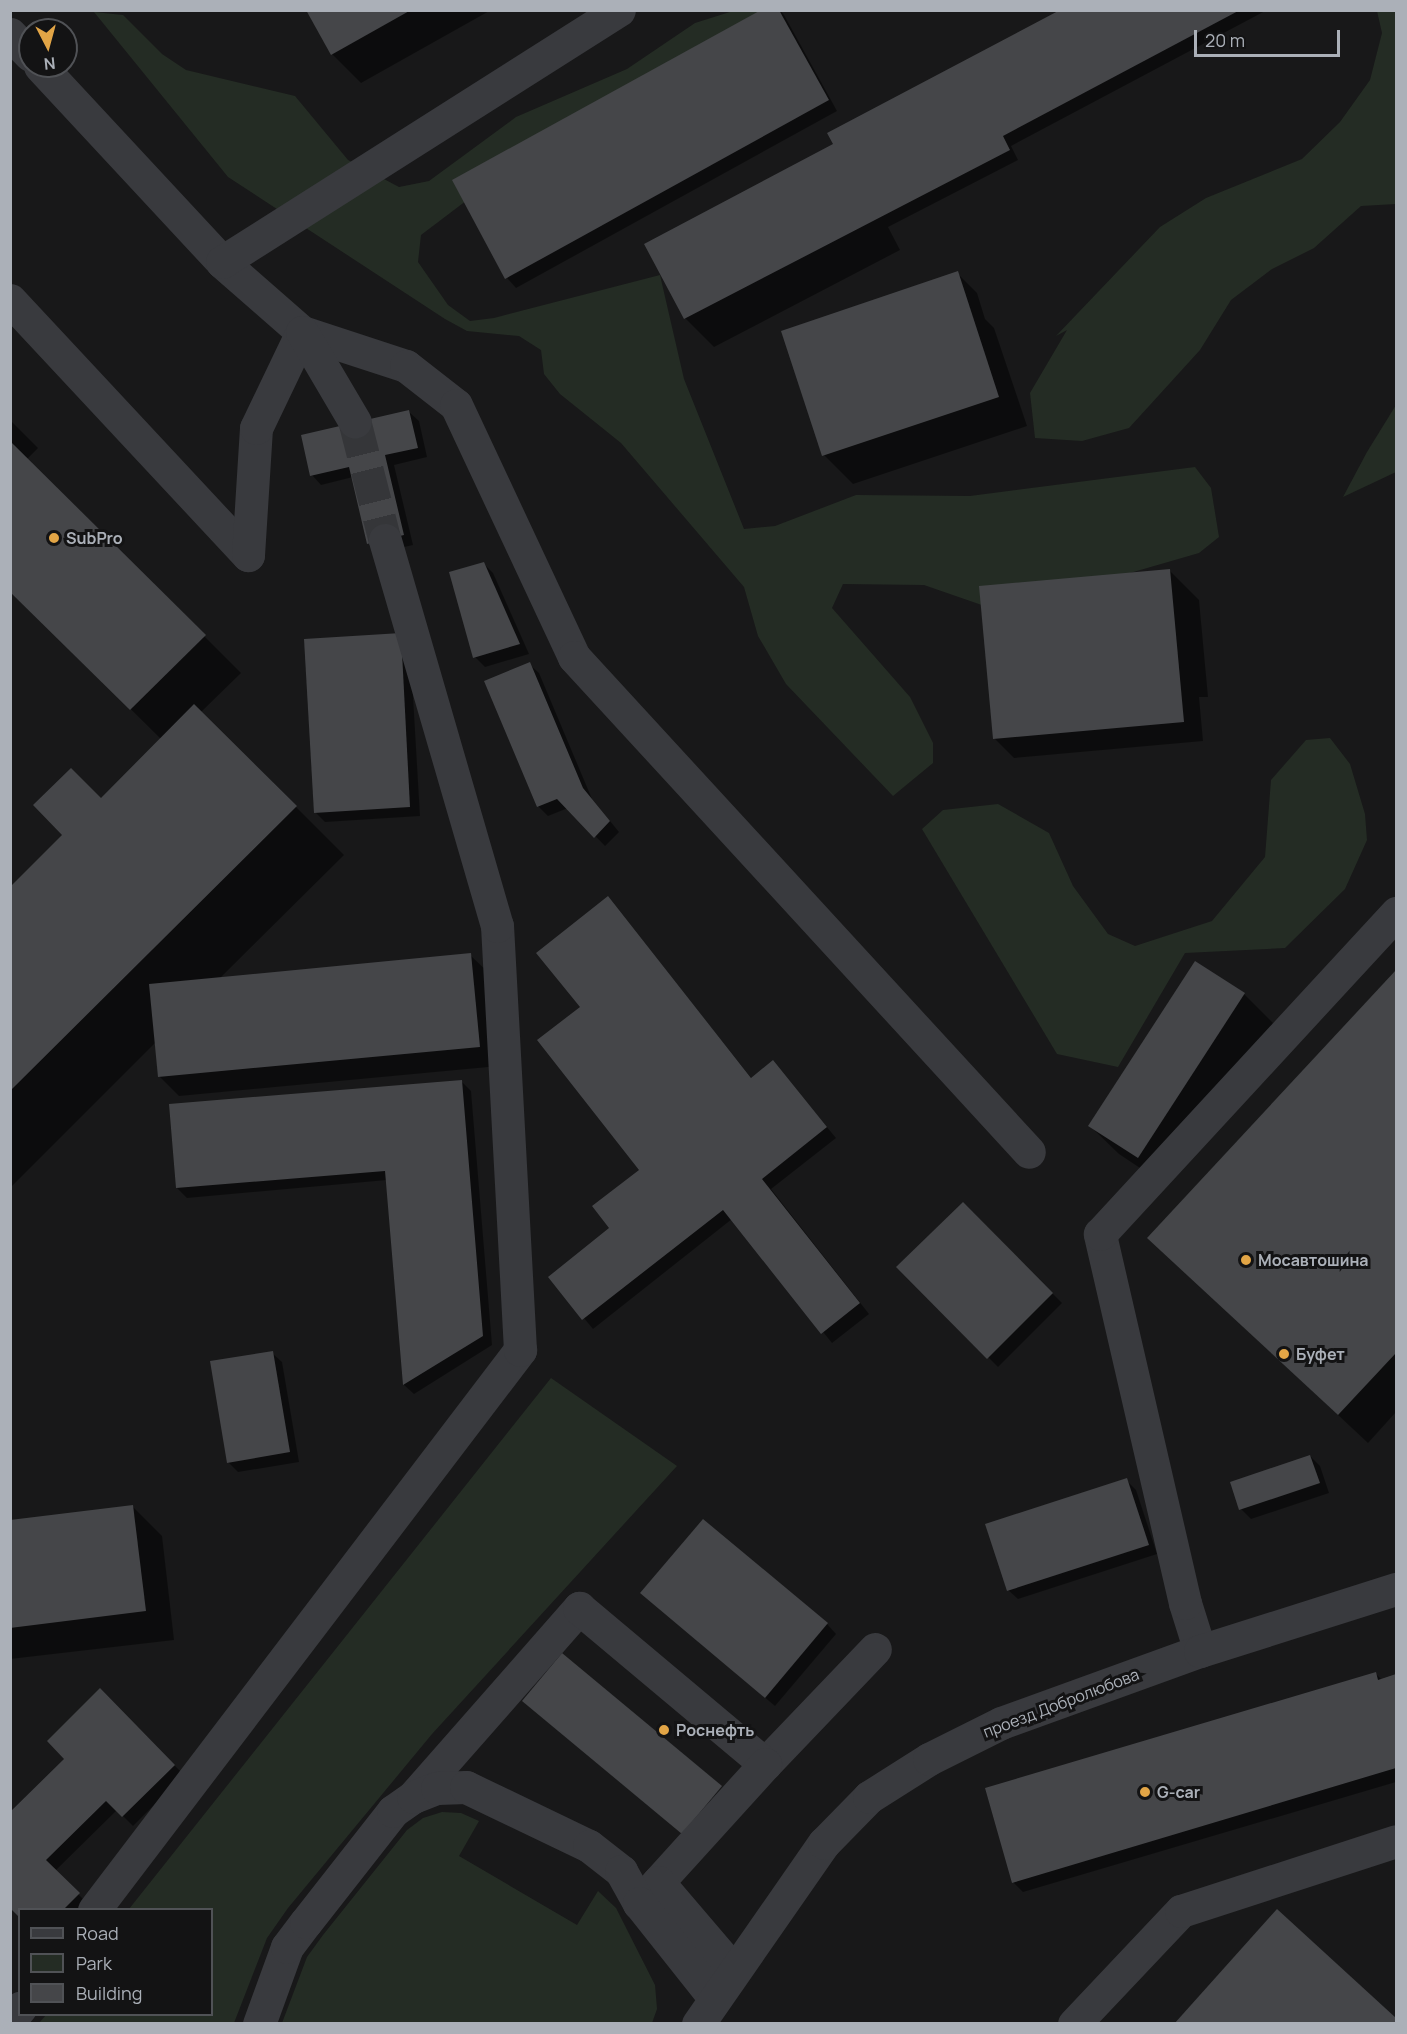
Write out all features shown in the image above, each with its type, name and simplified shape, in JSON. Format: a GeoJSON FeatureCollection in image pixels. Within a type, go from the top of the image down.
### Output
{"type":"FeatureCollection","features":[{"type":"Feature","properties":{"kind":"street"},"geometry":{"type":"LineString","coordinates":[[222,262],[619,10]]}},
{"type":"Feature","properties":{"kind":"street"},"geometry":{"type":"LineString","coordinates":[[51,78],[222,262],[302,332],[356,422]]}},
{"type":"Feature","properties":{"kind":"street"},"geometry":{"type":"LineString","coordinates":[[10,300],[248,555],[256,428],[302,332]]}},
{"type":"Feature","properties":{"kind":"street"},"geometry":{"type":"LineString","coordinates":[[302,332],[406,366],[456,405],[574,657],[1029,1152]]}},
{"type":"Feature","properties":{"kind":"street"},"geometry":{"type":"LineString","coordinates":[[96,1908],[520,1350],[497,926],[385,540]]}},
{"type":"Feature","properties":{"kind":"street"},"geometry":{"type":"LineString","coordinates":[[1200,1651],[1185,1604],[1100,1234],[1396,913]]}},
{"type":"Feature","properties":{"kind":"street","name":"проезд Добролюбова"},"geometry":{"type":"LineString","coordinates":[[707,2011],[824,1844],[869,1797],[929,1759],[1001,1723],[1200,1651],[1396,1589]]}},
{"type":"Feature","properties":{"kind":"street"},"geometry":{"type":"LineString","coordinates":[[259,2024],[287,1947],[393,1811],[413,1797],[579,1608],[765,1764]]}},
{"type":"Feature","properties":{"kind":"street"},"geometry":{"type":"LineString","coordinates":[[649,1892],[765,1764],[875,1649]]}},
{"type":"Feature","properties":{"kind":"street"},"geometry":{"type":"LineString","coordinates":[[413,1797],[437,1788],[466,1787],[589,1846],[649,1892],[734,1971]]}},
{"type":"Feature","properties":{"kind":"street"},"geometry":{"type":"LineString","coordinates":[[1074,2024],[1181,1911],[1396,1841]]}},
{"type":"Feature","properties":{"kind":"street"},"geometry":{"type":"LineString","coordinates":[[649,1892],[707,2011]]}},
{"type":"Feature","properties":{"kind":"green space"},"geometry":{"type":"Polygon","coordinates":[[[733,11],[773,11],[487,185],[421,235],[418,262],[448,305],[470,321],[494,318],[660,275],[684,379],[744,529],[775,526],[856,495],[970,496],[1195,467],[1211,488],[1219,537],[1199,553],[999,611],[924,585],[843,584],[832,608],[910,697],[933,743],[933,763],[893,796],[786,684],[758,636],[744,587],[621,443],[560,394],[544,374],[541,350],[519,336],[467,331],[445,319],[228,177],[94,12],[123,15],[162,54],[186,70],[295,96],[348,160],[399,187],[429,181],[516,117],[627,69],[695,23],[733,11]]]}},
{"type":"Feature","properties":{"kind":"green space"},"geometry":{"type":"Polygon","coordinates":[[[1377,11],[1396,11],[1396,204],[1361,206],[1314,248],[1272,269],[1231,300],[1200,350],[1129,428],[1082,441],[1035,438],[1030,393],[1067,330],[1056,336],[1160,227],[1206,198],[1302,159],[1340,122],[1370,80],[1382,33],[1377,11]]]}},
{"type":"Feature","properties":{"kind":"green space"},"geometry":{"type":"Polygon","coordinates":[[[1396,405],[1396,472],[1343,497],[1367,452],[1396,405]]]}},
{"type":"Feature","properties":{"kind":"green space"},"geometry":{"type":"Polygon","coordinates":[[[1330,738],[1350,764],[1365,814],[1367,840],[1345,889],[1285,948],[1185,953],[1118,1067],[1057,1054],[922,829],[943,810],[998,804],[1049,833],[1073,886],[1108,934],[1135,946],[1212,921],[1265,857],[1271,780],[1306,740],[1330,738]]]}},
{"type":"Feature","properties":{"kind":"green space"},"geometry":{"type":"Polygon","coordinates":[[[551,1378],[677,1466],[432,1734],[288,1908],[267,1938],[234,2023],[39,2023],[45,2016],[213,2016],[213,1908],[130,1908],[551,1378]]]}},
{"type":"Feature","properties":{"kind":"green space"},"geometry":{"type":"Polygon","coordinates":[[[442,1812],[461,1813],[479,1821],[459,1856],[577,1925],[598,1891],[616,1908],[655,1985],[657,2009],[652,2023],[282,2023],[307,1957],[323,1935],[407,1830],[423,1818],[442,1812]]]}},
{"type":"Feature","properties":{"kind":"building"},"geometry":{"type":"Polygon","coordinates":[[[306,10],[411,10],[331,55],[306,10]]]}},
{"type":"Feature","properties":{"kind":"building"},"geometry":{"type":"Polygon","coordinates":[[[761,10],[779,10],[829,100],[505,279],[452,180],[761,10]]]}},
{"type":"Feature","properties":{"kind":"building"},"geometry":{"type":"Polygon","coordinates":[[[1060,10],[1240,10],[1003,136],[1010,150],[684,319],[644,244],[833,144],[827,133],[1060,10]]]}},
{"type":"Feature","properties":{"kind":"building"},"geometry":{"type":"Polygon","coordinates":[[[958,271],[999,397],[822,456],[781,331],[958,271]]]}},
{"type":"Feature","properties":{"kind":"building"},"geometry":{"type":"Polygon","coordinates":[[[409,410],[418,448],[385,455],[404,535],[367,544],[349,467],[310,476],[301,435],[409,410]]]}},
{"type":"Feature","properties":{"kind":"building"},"geometry":{"type":"Polygon","coordinates":[[[10,441],[206,635],[130,710],[10,592],[10,441]]]}},
{"type":"Feature","properties":{"kind":"building"},"geometry":{"type":"Polygon","coordinates":[[[484,562],[520,644],[473,658],[449,572],[484,562]]]}},
{"type":"Feature","properties":{"kind":"building"},"geometry":{"type":"Polygon","coordinates":[[[1170,569],[1184,722],[993,739],[979,586],[1170,569]]]}},
{"type":"Feature","properties":{"kind":"building"},"geometry":{"type":"Polygon","coordinates":[[[401,633],[410,807],[314,813],[304,639],[401,633]]]}},
{"type":"Feature","properties":{"kind":"building"},"geometry":{"type":"Polygon","coordinates":[[[530,662],[583,788],[610,821],[594,838],[557,799],[537,807],[484,681],[530,662]]]}},
{"type":"Feature","properties":{"kind":"building"},"geometry":{"type":"Polygon","coordinates":[[[194,704],[297,806],[10,1091],[10,887],[62,835],[33,805],[71,768],[101,798],[194,704]]]}},
{"type":"Feature","properties":{"kind":"building"},"geometry":{"type":"Polygon","coordinates":[[[608,896],[751,1078],[773,1060],[827,1127],[762,1179],[860,1303],[821,1334],[723,1210],[582,1320],[548,1277],[609,1228],[592,1206],[639,1170],[537,1040],[580,1007],[536,953],[608,896]]]}},
{"type":"Feature","properties":{"kind":"building"},"geometry":{"type":"Polygon","coordinates":[[[471,953],[480,1047],[158,1077],[149,984],[471,953]]]}},
{"type":"Feature","properties":{"kind":"building"},"geometry":{"type":"Polygon","coordinates":[[[1195,961],[1245,993],[1138,1158],[1088,1126],[1195,961]]]}},
{"type":"Feature","properties":{"kind":"building"},"geometry":{"type":"Polygon","coordinates":[[[1396,970],[1396,1353],[1338,1415],[1147,1238],[1396,970]]]}},
{"type":"Feature","properties":{"kind":"building"},"geometry":{"type":"Polygon","coordinates":[[[462,1080],[483,1336],[403,1385],[385,1171],[176,1188],[169,1104],[462,1080]]]}},
{"type":"Feature","properties":{"kind":"building"},"geometry":{"type":"Polygon","coordinates":[[[963,1202],[1053,1293],[987,1359],[896,1267],[963,1202]]]}},
{"type":"Feature","properties":{"kind":"building"},"geometry":{"type":"Polygon","coordinates":[[[273,1351],[290,1452],[227,1463],[210,1361],[273,1351]]]}},
{"type":"Feature","properties":{"kind":"building"},"geometry":{"type":"Polygon","coordinates":[[[1310,1455],[1320,1483],[1239,1510],[1230,1482],[1310,1455]]]}},
{"type":"Feature","properties":{"kind":"building"},"geometry":{"type":"Polygon","coordinates":[[[1127,1478],[1149,1545],[1007,1591],[985,1524],[1127,1478]]]}},
{"type":"Feature","properties":{"kind":"building"},"geometry":{"type":"Polygon","coordinates":[[[133,1505],[146,1611],[10,1628],[10,1520],[133,1505]]]}},
{"type":"Feature","properties":{"kind":"building"},"geometry":{"type":"Polygon","coordinates":[[[703,1519],[828,1623],[765,1698],[640,1593],[703,1519]]]}},
{"type":"Feature","properties":{"kind":"building"},"geometry":{"type":"Polygon","coordinates":[[[562,1653],[722,1786],[682,1834],[522,1701],[562,1653]]]}},
{"type":"Feature","properties":{"kind":"building"},"geometry":{"type":"Polygon","coordinates":[[[1376,1672],[1378,1680],[1396,1674],[1396,1768],[1012,1883],[985,1788],[1376,1672]]]}},
{"type":"Feature","properties":{"kind":"building"},"geometry":{"type":"Polygon","coordinates":[[[100,1688],[175,1765],[122,1817],[106,1801],[46,1860],[80,1893],[65,1908],[18,1908],[18,1916],[10,1908],[10,1812],[64,1759],[47,1741],[100,1688]]]}},
{"type":"Feature","properties":{"kind":"building"},"geometry":{"type":"Polygon","coordinates":[[[1277,1909],[1396,2018],[1396,2024],[1174,2024],[1277,1909]]]}},
{"type":"Feature","properties":{"kind":"tunnel"},"geometry":{"type":"LineString","coordinates":[[355,422],[385,540]]}},
{"type":"Feature","properties":{"kind":"place","name":"SubPro"},"geometry":{"type":"Point","coordinates":[54,538]}},
{"type":"Feature","properties":{"kind":"place","name":"Мосавтошина"},"geometry":{"type":"Point","coordinates":[1246,1260]}},
{"type":"Feature","properties":{"kind":"place","name":"Буфет"},"geometry":{"type":"Point","coordinates":[1284,1354]}},
{"type":"Feature","properties":{"kind":"place","name":"Роснефть"},"geometry":{"type":"Point","coordinates":[664,1730]}},
{"type":"Feature","properties":{"kind":"place","name":"G-car"},"geometry":{"type":"Point","coordinates":[1145,1792]}}]}
